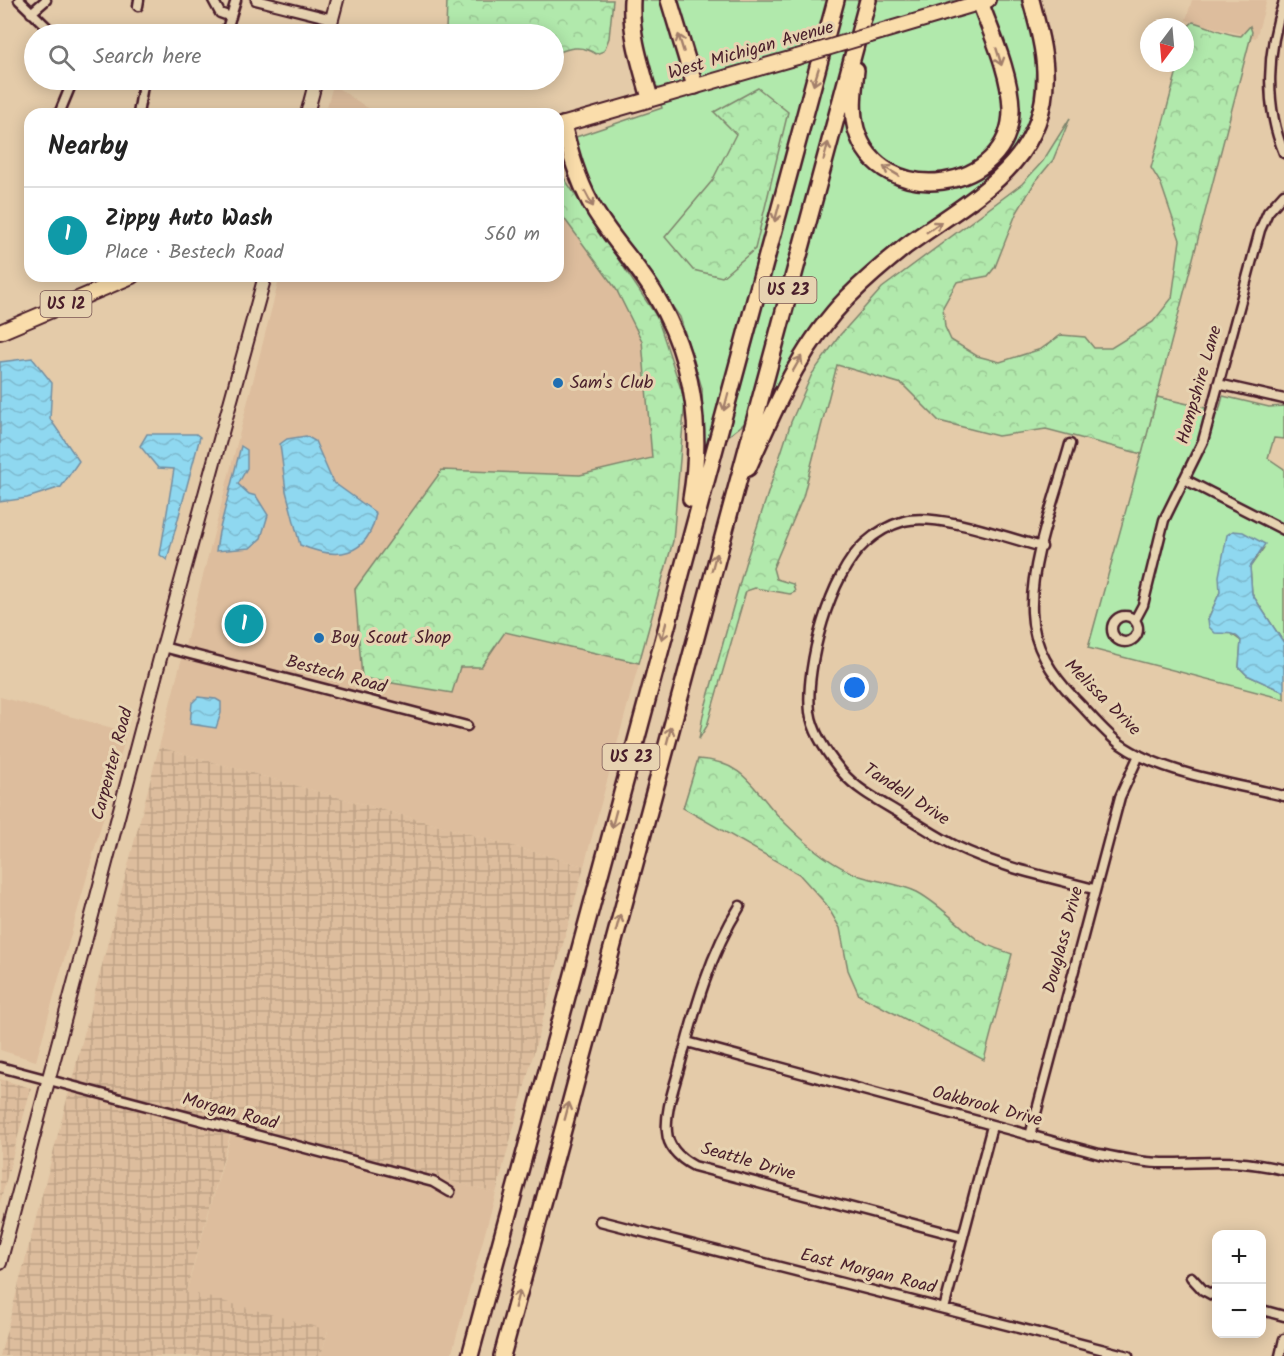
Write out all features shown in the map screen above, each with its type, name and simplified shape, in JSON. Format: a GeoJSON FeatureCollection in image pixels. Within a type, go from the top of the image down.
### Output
{"type":"FeatureCollection","features":[{"type":"Feature","properties":{"kind":"highway"},"geometry":{"type":"LineString","coordinates":[[632,0],[631,19],[635,45],[650,98]]}},
{"type":"Feature","properties":{"kind":"highway"},"geometry":{"type":"LineString","coordinates":[[669,0],[695,86]]}},
{"type":"Feature","properties":{"kind":"highway"},"geometry":{"type":"LineString","coordinates":[[823,53],[826,0]]}},
{"type":"Feature","properties":{"kind":"highway","name":"US 23"},"geometry":{"type":"LineString","coordinates":[[470,1356],[836,0]]}},
{"type":"Feature","properties":{"kind":"highway","name":"US 23"},"geometry":{"type":"LineString","coordinates":[[502,1356],[728,512],[865,31],[868,0]]}},
{"type":"Feature","properties":{"kind":"highway"},"geometry":{"type":"LineString","coordinates":[[728,512],[779,395],[802,354],[831,316],[870,276],[992,185],[1012,165],[1026,146],[1041,112],[1045,82],[1043,48],[1031,0]]}},
{"type":"Feature","properties":{"kind":"highway"},"geometry":{"type":"LineString","coordinates":[[865,31],[853,102],[856,129],[865,147],[875,161],[904,178],[939,183],[954,180],[983,164],[995,151],[1004,137],[1011,109],[1009,89],[984,1]]}},
{"type":"Feature","properties":{"kind":"highway","name":"West Michigan Avenue"},"geometry":{"type":"LineString","coordinates":[[564,124],[797,57],[865,31],[984,1]]}},
{"type":"Feature","properties":{"kind":"highway"},"geometry":{"type":"LineString","coordinates":[[564,137],[576,174],[591,203],[655,294],[670,323],[695,402],[697,458],[675,590]]}},
{"type":"Feature","properties":{"kind":"highway","name":"US 12"},"geometry":{"type":"LineString","coordinates":[[0,332],[118,282]]}},
{"type":"Feature","properties":{"kind":"main road"},"geometry":{"type":"LineString","coordinates":[[331,24],[337,0]]}},
{"type":"Feature","properties":{"kind":"main road"},"geometry":{"type":"LineString","coordinates":[[309,108],[313,90]]}},
{"type":"Feature","properties":{"kind":"main road","name":"Carpenter Road"},"geometry":{"type":"LineString","coordinates":[[0,1263],[163,647],[263,282]]}},
{"type":"Feature","properties":{"kind":"street"},"geometry":{"type":"LineString","coordinates":[[19,0],[43,24]]}},
{"type":"Feature","properties":{"kind":"street"},"geometry":{"type":"LineString","coordinates":[[31,13],[46,0]]}},
{"type":"Feature","properties":{"kind":"street"},"geometry":{"type":"LineString","coordinates":[[213,0],[216,8],[231,17]]}},
{"type":"Feature","properties":{"kind":"street"},"geometry":{"type":"LineString","coordinates":[[228,24],[236,0]]}},
{"type":"Feature","properties":{"kind":"street"},"geometry":{"type":"LineString","coordinates":[[255,0],[332,20]]}},
{"type":"Feature","properties":{"kind":"street"},"geometry":{"type":"LineString","coordinates":[[1284,1],[1272,62],[1270,107],[1284,153]]}},
{"type":"Feature","properties":{"kind":"street"},"geometry":{"type":"LineString","coordinates":[[61,108],[69,90]]}},
{"type":"Feature","properties":{"kind":"street"},"geometry":{"type":"LineString","coordinates":[[139,108],[142,90]]}},
{"type":"Feature","properties":{"kind":"street","name":"Hampshire Lane"},"geometry":{"type":"LineString","coordinates":[[1135,620],[1143,605],[1164,520],[1203,441],[1260,230],[1268,212],[1284,194]]}},
{"type":"Feature","properties":{"kind":"street"},"geometry":{"type":"LineString","coordinates":[[1218,384],[1284,399]]}},
{"type":"Feature","properties":{"kind":"street","name":"Melissa Drive"},"geometry":{"type":"LineString","coordinates":[[1070,444],[1034,584],[1032,613],[1040,649],[1053,674],[1120,744],[1139,755],[1166,766],[1284,796]]}},
{"type":"Feature","properties":{"kind":"street"},"geometry":{"type":"LineString","coordinates":[[1185,479],[1284,530]]}},
{"type":"Feature","properties":{"kind":"street","name":"Tandell Drive"},"geometry":{"type":"LineString","coordinates":[[1042,547],[936,521],[907,520],[884,529],[864,544],[847,565],[832,599],[809,680],[810,714],[820,741],[843,773],[874,798],[956,846],[1016,868],[1094,889]]}},
{"type":"Feature","properties":{"kind":"street","name":"Bestech Road"},"geometry":{"type":"LineString","coordinates":[[163,647],[467,726]]}},
{"type":"Feature","properties":{"kind":"street","name":"Douglass Drive"},"geometry":{"type":"LineString","coordinates":[[1030,1136],[1120,797],[1139,755]]}},
{"type":"Feature","properties":{"kind":"street","name":"Seattle Drive"},"geometry":{"type":"LineString","coordinates":[[740,906],[715,954],[687,1042],[670,1107],[667,1131],[672,1147],[685,1161],[694,1166],[963,1237]]}},
{"type":"Feature","properties":{"kind":"street","name":"Oakbrook Drive"},"geometry":{"type":"LineString","coordinates":[[687,1042],[992,1126],[1135,1161],[1237,1161],[1284,1170]]}},
{"type":"Feature","properties":{"kind":"street","name":"Morgan Road"},"geometry":{"type":"LineString","coordinates":[[0,1067],[433,1182],[450,1192]]}},
{"type":"Feature","properties":{"kind":"street"},"geometry":{"type":"LineString","coordinates":[[945,1309],[992,1126]]}},
{"type":"Feature","properties":{"kind":"street","name":"East Morgan Road"},"geometry":{"type":"LineString","coordinates":[[600,1221],[1128,1356]]}},
{"type":"Feature","properties":{"kind":"street"},"geometry":{"type":"LineString","coordinates":[[1191,1277],[1203,1290],[1212,1295]]}},
{"type":"Feature","properties":{"kind":"street"},"geometry":{"type":"LineString","coordinates":[[1266,1311],[1284,1316]]}},
{"type":"Feature","properties":{"kind":"street"},"geometry":{"type":"LineString","coordinates":[[1280,1356],[1284,1339]]}},
{"type":"Feature","properties":{"kind":"shaded area"},"geometry":{"type":"Polygon","coordinates":[[[1192,0],[1267,0],[1256,38],[1194,22],[1194,18],[1187,18],[1192,0]]]}},
{"type":"Feature","properties":{"kind":"shaded area"},"geometry":{"type":"Polygon","coordinates":[[[332,90],[341,90],[368,108],[327,108],[332,90]]]}},
{"type":"Feature","properties":{"kind":"shaded area"},"geometry":{"type":"Polygon","coordinates":[[[564,218],[616,289],[642,341],[652,458],[580,475],[442,470],[355,589],[362,678],[460,666],[481,667],[505,632],[639,663],[584,866],[159,747],[278,282],[564,282],[564,218]]]}},
{"type":"Feature","properties":{"kind":"shaded area"},"geometry":{"type":"Polygon","coordinates":[[[0,697],[127,732],[36,1061],[0,1050],[0,697]]]}},
{"type":"Feature","properties":{"kind":"shaded area"},"geometry":{"type":"Polygon","coordinates":[[[159,747],[584,866],[496,1193],[233,1124],[186,1291],[328,1330],[321,1356],[0,1356],[159,747]]]}},
{"type":"Feature","properties":{"kind":"shaded area"},"geometry":{"type":"Polygon","coordinates":[[[0,1079],[31,1088],[0,1203],[0,1079]]]}},
{"type":"Feature","properties":{"kind":"shaded area"},"geometry":{"type":"Polygon","coordinates":[[[234,1124],[496,1193],[451,1356],[321,1356],[328,1331],[186,1292],[234,1124]]]}},
{"type":"Feature","properties":{"kind":"green space"},"geometry":{"type":"Polygon","coordinates":[[[447,0],[613,0],[609,38],[604,51],[596,54],[585,49],[564,50],[564,24],[446,24],[447,0]]]}},
{"type":"Feature","properties":{"kind":"green space"},"geometry":{"type":"Polygon","coordinates":[[[641,0],[1021,0],[1037,51],[1033,117],[1003,168],[859,277],[805,336],[769,404],[704,455],[702,388],[680,317],[595,199],[573,138],[662,108],[639,31],[641,0]]]}},
{"type":"Feature","properties":{"kind":"green space"},"geometry":{"type":"Polygon","coordinates":[[[1194,22],[1241,36],[1250,26],[1252,32],[1142,454],[1046,429],[998,436],[939,421],[902,384],[837,365],[803,497],[773,568],[776,579],[793,584],[795,592],[790,594],[755,588],[746,591],[707,726],[699,739],[703,715],[745,564],[791,422],[812,374],[840,335],[882,288],[1022,184],[1043,161],[1070,118],[1053,160],[1035,182],[1016,214],[995,267],[988,276],[957,282],[943,307],[945,327],[951,340],[977,356],[1000,362],[1041,349],[1061,335],[1085,337],[1094,348],[1111,348],[1153,322],[1172,298],[1180,240],[1161,184],[1151,168],[1177,72],[1194,72],[1194,22]]]}},
{"type":"Feature","properties":{"kind":"green space"},"geometry":{"type":"Polygon","coordinates":[[[758,88],[788,112],[755,249],[722,277],[693,270],[665,237],[712,181],[736,134],[714,112],[758,88]]]}},
{"type":"Feature","properties":{"kind":"green space"},"geometry":{"type":"Polygon","coordinates":[[[564,178],[657,317],[685,401],[673,541],[639,663],[505,632],[481,667],[460,667],[452,693],[362,678],[355,589],[442,470],[580,475],[652,458],[642,341],[616,289],[564,218],[564,178]]]}},
{"type":"Feature","properties":{"kind":"green space"},"geometry":{"type":"Polygon","coordinates":[[[1223,396],[1269,407],[1284,406],[1284,439],[1274,438],[1268,458],[1284,469],[1284,643],[1252,594],[1250,567],[1263,549],[1222,568],[1220,592],[1208,619],[1224,634],[1230,633],[1241,641],[1239,667],[1247,675],[1284,692],[1284,699],[1088,648],[1157,397],[1219,411],[1223,396]]]}},
{"type":"Feature","properties":{"kind":"green space"},"geometry":{"type":"Polygon","coordinates":[[[698,759],[715,761],[739,773],[749,781],[794,832],[830,860],[860,876],[917,892],[978,940],[1012,954],[984,1060],[859,995],[848,970],[840,928],[826,904],[799,874],[683,808],[698,759]]]}},
{"type":"Feature","properties":{"kind":"water"},"geometry":{"type":"Polygon","coordinates":[[[32,358],[52,383],[50,419],[79,461],[61,487],[27,498],[0,502],[0,362],[32,358]]]}},
{"type":"Feature","properties":{"kind":"water"},"geometry":{"type":"Polygon","coordinates":[[[147,434],[196,434],[200,437],[167,560],[160,555],[174,469],[158,468],[140,446],[147,434]]]}},
{"type":"Feature","properties":{"kind":"water"},"geometry":{"type":"Polygon","coordinates":[[[306,436],[315,441],[333,482],[376,513],[366,539],[358,547],[348,552],[326,553],[300,545],[286,491],[280,444],[287,439],[306,436]]]}},
{"type":"Feature","properties":{"kind":"water"},"geometry":{"type":"Polygon","coordinates":[[[241,446],[247,450],[247,468],[238,484],[249,494],[256,496],[268,515],[261,538],[250,548],[216,551],[219,532],[241,446]]]}},
{"type":"Feature","properties":{"kind":"water"},"geometry":{"type":"Polygon","coordinates":[[[1233,531],[1243,532],[1265,544],[1250,567],[1252,594],[1284,643],[1284,692],[1247,675],[1239,667],[1241,641],[1233,634],[1215,633],[1209,627],[1208,619],[1220,592],[1219,576],[1227,535],[1233,531]]]}},
{"type":"Feature","properties":{"kind":"water"},"geometry":{"type":"Polygon","coordinates":[[[198,697],[216,699],[221,702],[221,713],[216,728],[190,724],[192,703],[198,697]]]}},
{"type":"Feature","properties":{"kind":"place","name":"Sam's Club"},"geometry":{"type":"Point","coordinates":[558,383]}},
{"type":"Feature","properties":{"kind":"place","name":"Zippy Auto Wash"},"geometry":{"type":"Point","coordinates":[244,624]}},
{"type":"Feature","properties":{"kind":"place","name":"Boy Scout Shop"},"geometry":{"type":"Point","coordinates":[319,638]}}]}
